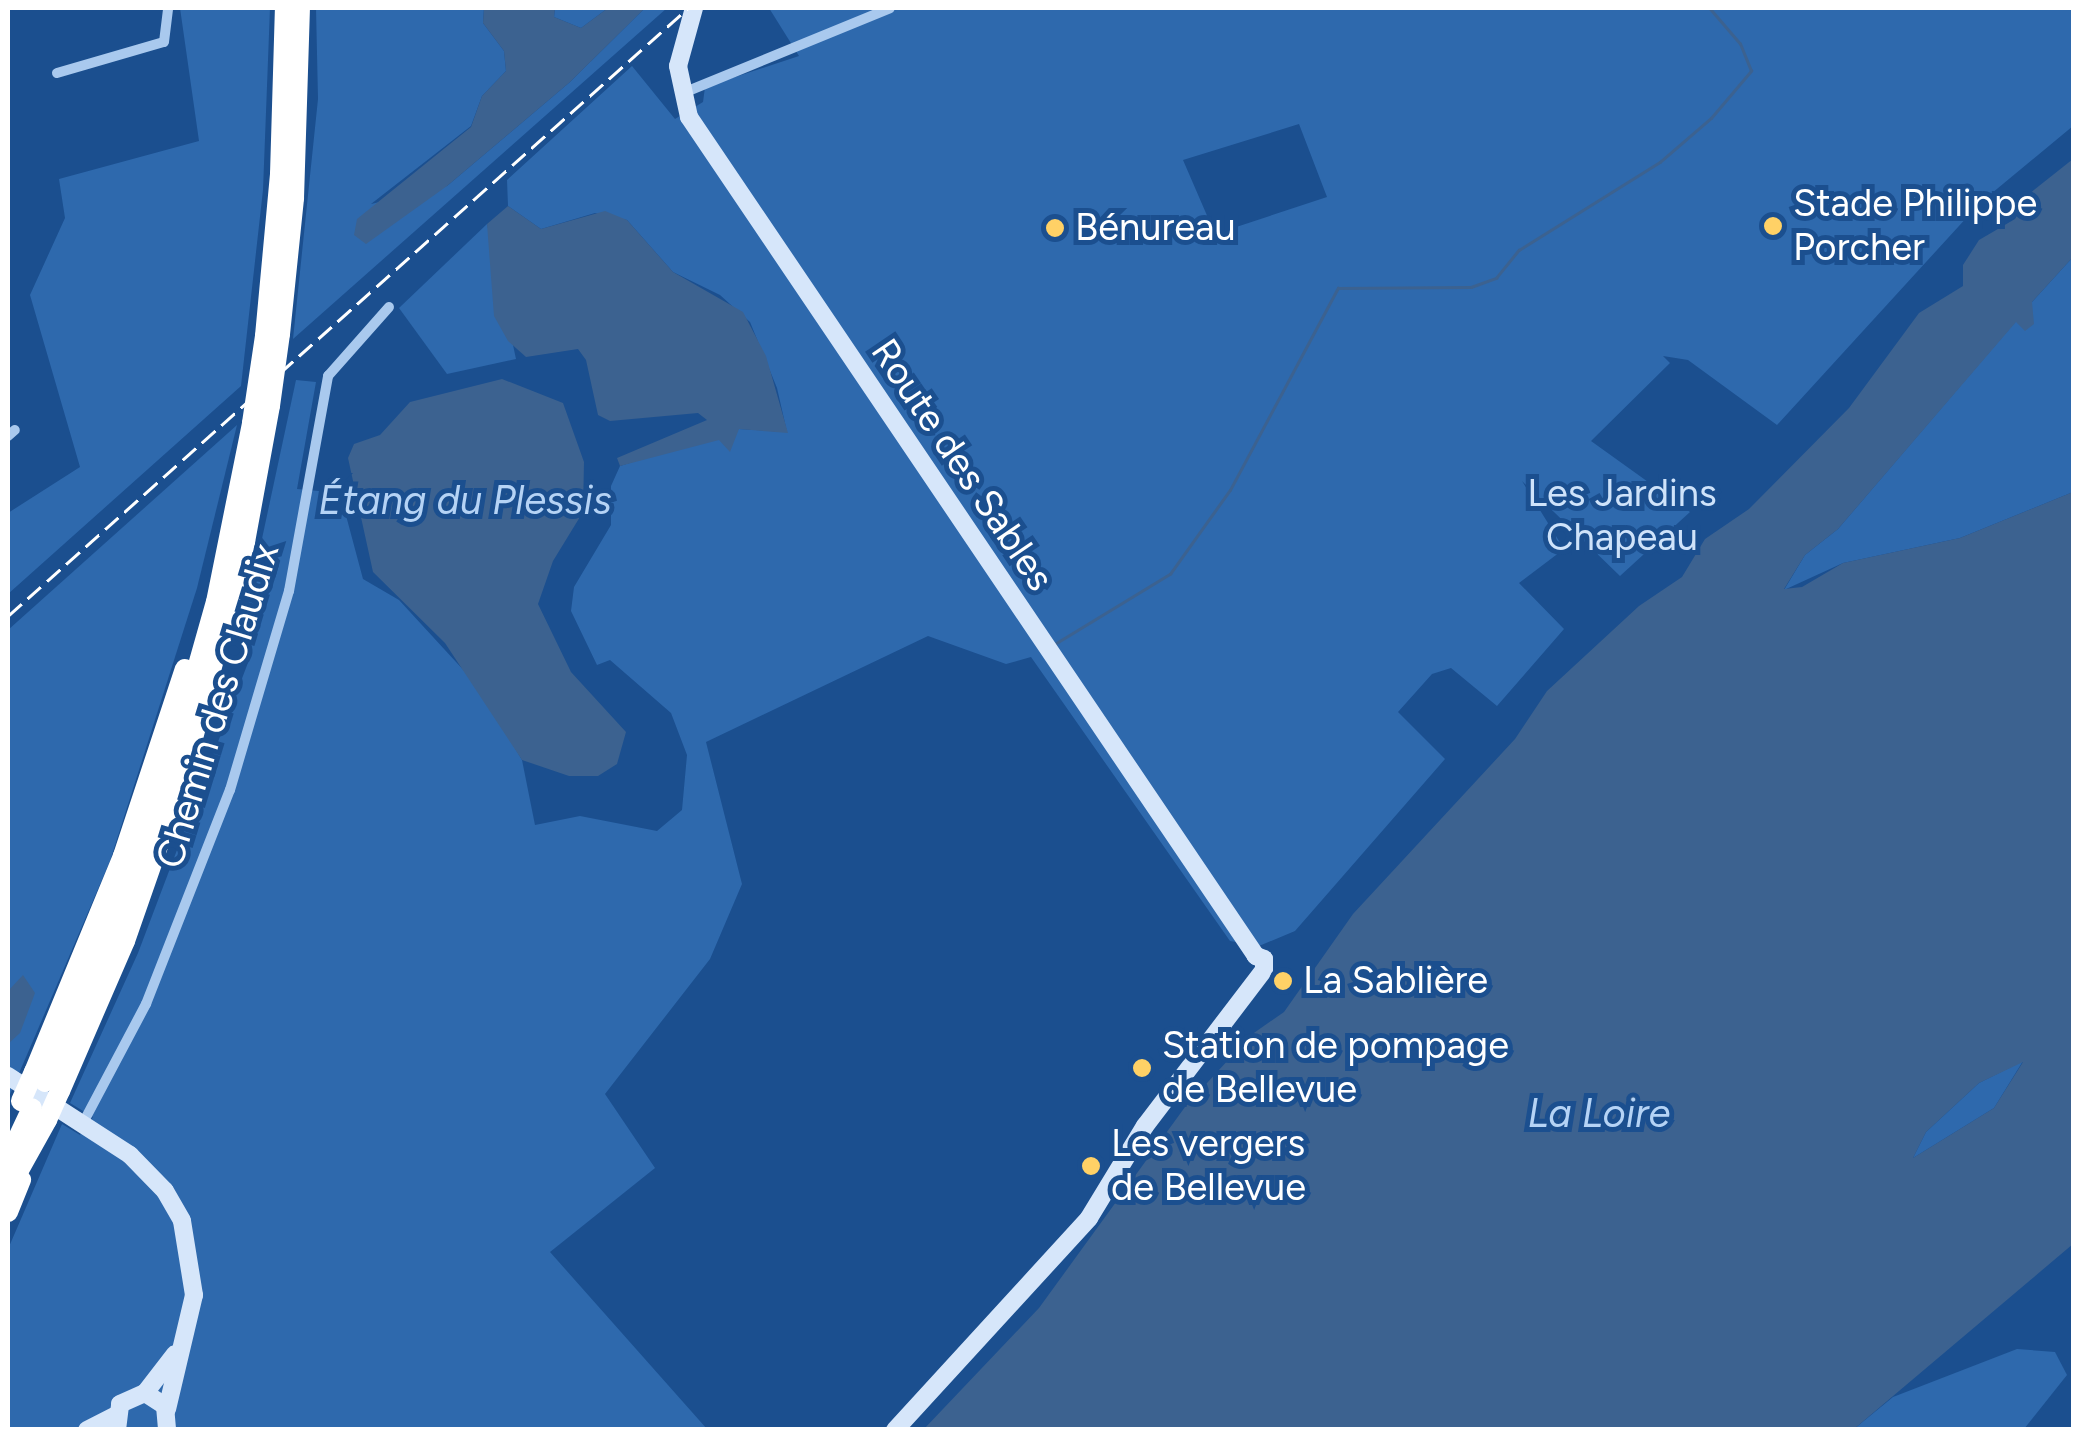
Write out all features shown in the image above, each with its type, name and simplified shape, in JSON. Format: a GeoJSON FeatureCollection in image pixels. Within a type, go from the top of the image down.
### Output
{"type":"FeatureCollection","features":[{"type":"Feature","properties":{"kind":"highway"},"geometry":{"type":"LineString","coordinates":[[8,1158],[125,941],[184,772],[241,560],[270,406],[285,8]]}},
{"type":"Feature","properties":{"kind":"highway"},"geometry":{"type":"LineString","coordinates":[[8,1212],[31,1150],[33,1109],[46,1082],[206,605],[216,602],[272,335],[294,198],[300,8]]}},
{"type":"Feature","properties":{"kind":"highway"},"geometry":{"type":"LineString","coordinates":[[8,1127],[33,1109]]}},
{"type":"Feature","properties":{"kind":"highway"},"geometry":{"type":"LineString","coordinates":[[8,1190],[31,1150]]}},
{"type":"Feature","properties":{"kind":"street"},"geometry":{"type":"LineString","coordinates":[[57,73],[164,42],[168,8]]}},
{"type":"Feature","properties":{"kind":"street"},"geometry":{"type":"LineString","coordinates":[[688,91],[890,8]]}},
{"type":"Feature","properties":{"kind":"street","name":"Route des Sables"},"geometry":{"type":"LineString","coordinates":[[694,12],[678,66],[678,82],[688,91],[690,117],[1253,965],[1241,996],[1145,1126],[1089,1218],[894,1430]]}},
{"type":"Feature","properties":{"kind":"street","name":"Chemin des Claudix"},"geometry":{"type":"LineString","coordinates":[[83,1124],[146,1004],[230,790],[288,592],[328,376],[389,306]]}},
{"type":"Feature","properties":{"kind":"street"},"geometry":{"type":"LineString","coordinates":[[8,1076],[143,1166],[182,1221],[194,1296],[166,1410],[166,1430]]}},
{"type":"Feature","properties":{"kind":"street"},"geometry":{"type":"LineString","coordinates":[[87,1430],[116,1422],[124,1400],[144,1393],[181,1344]]}},
{"type":"Feature","properties":{"kind":"street"},"geometry":{"type":"LineString","coordinates":[[144,1393],[166,1410]]}},
{"type":"Feature","properties":{"kind":"green space"},"geometry":{"type":"Polygon","coordinates":[[[180,8],[270,8],[263,190],[241,386],[8,594],[8,513],[80,467],[30,295],[65,218],[59,179],[199,141],[180,8]]]}},
{"type":"Feature","properties":{"kind":"green space"},"geometry":{"type":"Polygon","coordinates":[[[316,8],[484,8],[483,23],[504,51],[506,71],[482,96],[471,126],[371,204],[447,186],[570,82],[645,8],[667,8],[293,339],[318,99],[316,8]]]}},
{"type":"Feature","properties":{"kind":"green space"},"geometry":{"type":"Polygon","coordinates":[[[555,8],[608,8],[581,28],[554,17],[555,8]]]}},
{"type":"Feature","properties":{"kind":"green space","name":"Les Jardins Chapeau"},"geometry":{"type":"Polygon","coordinates":[[[769,8],[2073,8],[2073,126],[1980,203],[1777,425],[1688,360],[1663,356],[1670,363],[1591,441],[1690,512],[1620,576],[1522,481],[1564,549],[1519,583],[1564,629],[1497,706],[1451,668],[1432,674],[1398,712],[1445,759],[1295,931],[1259,946],[1230,941],[1031,657],[1006,664],[928,636],[706,742],[742,884],[710,959],[605,1094],[655,1168],[550,1252],[707,1429],[8,1430],[8,1249],[62,1124],[80,1135],[93,1117],[70,1103],[138,953],[249,660],[245,618],[296,380],[316,382],[297,489],[340,493],[363,579],[399,600],[479,687],[522,760],[535,825],[580,816],[657,831],[682,810],[687,755],[671,713],[610,660],[597,665],[571,611],[574,587],[611,525],[611,486],[620,466],[739,429],[787,432],[777,388],[750,322],[720,295],[673,272],[627,220],[595,213],[541,229],[508,206],[507,180],[632,66],[675,119],[703,102],[705,87],[799,56],[769,8]],[[1299,124],[1183,160],[1215,234],[1327,197],[1299,124]]]}},
{"type":"Feature","properties":{"kind":"green space"},"geometry":{"type":"Polygon","coordinates":[[[487,224],[516,359],[447,374],[399,308],[487,224]]]}},
{"type":"Feature","properties":{"kind":"green space"},"geometry":{"type":"Polygon","coordinates":[[[2073,257],[2073,492],[1960,538],[1843,563],[1784,590],[1805,555],[1838,529],[2016,321],[2025,330],[2032,302],[2073,257]]]}},
{"type":"Feature","properties":{"kind":"green space"},"geometry":{"type":"Polygon","coordinates":[[[237,425],[197,588],[110,861],[8,1099],[8,630],[237,425]]]}},
{"type":"Feature","properties":{"kind":"green space"},"geometry":{"type":"Polygon","coordinates":[[[2023,1061],[1994,1108],[1913,1158],[1926,1132],[1979,1083],[2023,1061]]]}},
{"type":"Feature","properties":{"kind":"green space"},"geometry":{"type":"Polygon","coordinates":[[[2017,1349],[2055,1352],[2067,1375],[2024,1429],[1854,1429],[1893,1397],[2017,1349]]]}},
{"type":"Feature","properties":{"kind":"water"},"geometry":{"type":"Polygon","coordinates":[[[484,8],[555,8],[554,17],[581,28],[608,8],[645,8],[570,82],[447,186],[366,244],[354,235],[357,219],[471,127],[482,96],[506,71],[504,51],[483,23],[484,8]]]}},
{"type":"Feature","properties":{"kind":"water","name":"La Loire"},"geometry":{"type":"Polygon","coordinates":[[[2073,159],[2073,257],[2032,302],[2034,324],[2025,331],[2016,322],[1838,529],[1805,555],[1784,589],[1802,587],[1843,563],[1960,538],[2073,492],[2073,1244],[1854,1429],[924,1429],[1039,1308],[1185,1107],[1251,1035],[1284,1012],[1353,914],[1515,739],[1547,691],[1639,606],[1682,577],[1705,539],[1749,509],[1849,408],[1919,313],[1963,286],[1963,265],[1979,240],[2015,219],[2029,194],[2073,159]],[[2023,1062],[1979,1083],[1926,1132],[1913,1158],[1994,1108],[2023,1062]]]}},
{"type":"Feature","properties":{"kind":"water"},"geometry":{"type":"Polygon","coordinates":[[[508,206],[541,229],[605,211],[627,220],[673,272],[743,312],[766,356],[788,433],[739,429],[730,452],[719,440],[620,466],[617,458],[707,420],[698,413],[610,421],[598,415],[586,360],[578,349],[526,357],[508,341],[494,316],[487,224],[508,206]]]}},
{"type":"Feature","properties":{"kind":"water","name":"Étang du Plessis"},"geometry":{"type":"Polygon","coordinates":[[[502,379],[563,403],[584,462],[583,512],[553,561],[538,604],[571,672],[626,732],[617,764],[598,776],[569,776],[522,760],[445,643],[373,572],[348,458],[354,444],[380,435],[410,402],[502,379]]]}},
{"type":"Feature","properties":{"kind":"water"},"geometry":{"type":"Polygon","coordinates":[[[23,975],[35,993],[20,1033],[8,1044],[8,991],[23,975]]]}},
{"type":"Feature","properties":{"kind":"waterway"},"geometry":{"type":"LineString","coordinates":[[1053,645],[1170,574],[1230,490],[1338,288],[1471,287],[1496,278],[1519,250],[1660,162],[1711,118],[1751,71],[1740,44],[1709,8]]}},
{"type":"Feature","properties":{"kind":"railway"},"geometry":{"type":"LineString","coordinates":[[8,616],[688,8]]}},
{"type":"Feature","properties":{"kind":"place","name":"Stade Philippe Porcher"},"geometry":{"type":"Point","coordinates":[1773,226]}},
{"type":"Feature","properties":{"kind":"place","name":"Bénureau"},"geometry":{"type":"Point","coordinates":[1055,228]}},
{"type":"Feature","properties":{"kind":"place","name":"La Sablière"},"geometry":{"type":"Point","coordinates":[1283,981]}},
{"type":"Feature","properties":{"kind":"place","name":"Station de pompage de Bellevue"},"geometry":{"type":"Point","coordinates":[1142,1068]}},
{"type":"Feature","properties":{"kind":"place","name":"Les vergers de Bellevue"},"geometry":{"type":"Point","coordinates":[1091,1166]}}]}
